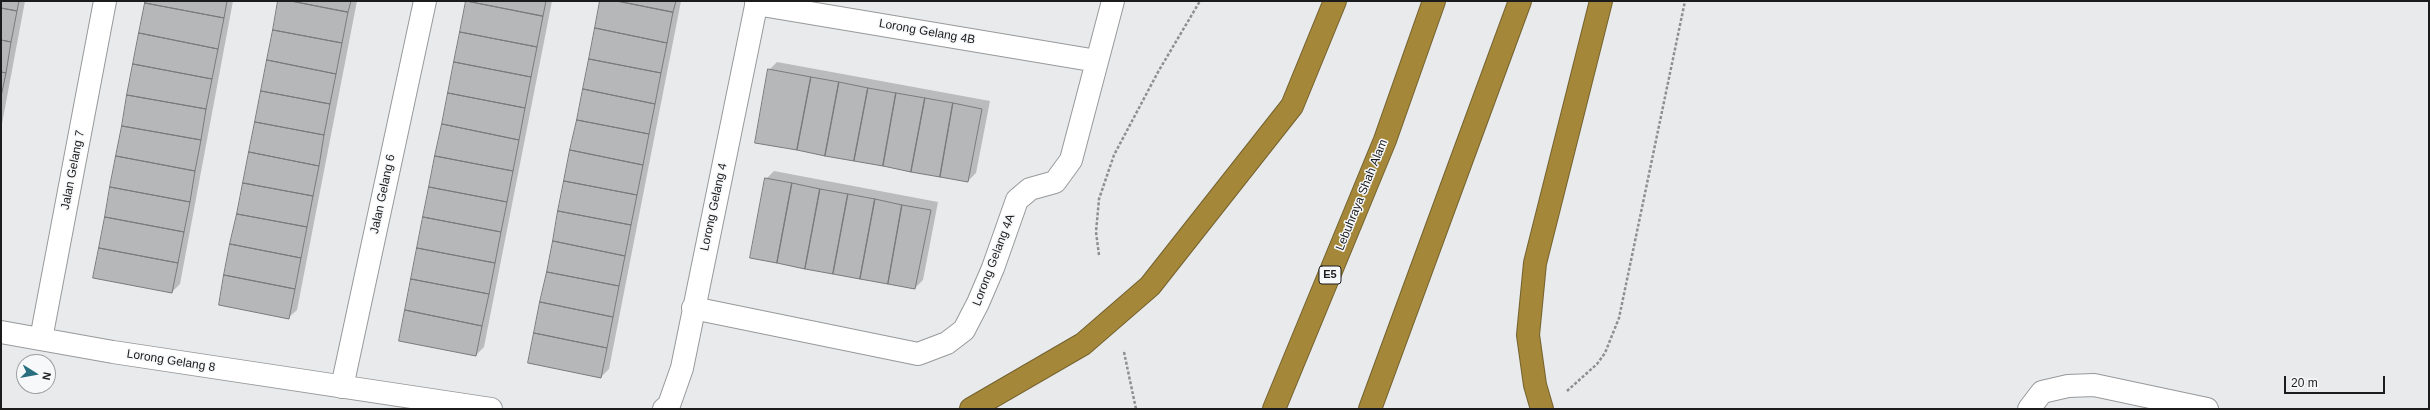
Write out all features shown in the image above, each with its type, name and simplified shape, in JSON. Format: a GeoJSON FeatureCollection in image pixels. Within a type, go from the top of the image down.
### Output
{"type":"FeatureCollection","features":[{"type":"Feature","properties":{"kind":"highway"},"geometry":{"type":"LineString","coordinates":[[972,409],[1083,344],[1150,286],[1292,106],[1335,1]]}},
{"type":"Feature","properties":{"kind":"highway","name":"Lebuhraya Shah Alam"},"geometry":{"type":"LineString","coordinates":[[1274,409],[1385,140],[1434,1]]}},
{"type":"Feature","properties":{"kind":"highway"},"geometry":{"type":"LineString","coordinates":[[1370,409],[1520,1]]}},
{"type":"Feature","properties":{"kind":"highway"},"geometry":{"type":"LineString","coordinates":[[1542,409],[1535,385],[1528,335],[1535,264],[1602,1]]}},
{"type":"Feature","properties":{"kind":"street","name":"Jalan Gelang 7"},"geometry":{"type":"LineString","coordinates":[[40,339],[105,1]]}},
{"type":"Feature","properties":{"kind":"street","name":"Jalan Gelang 6"},"geometry":{"type":"LineString","coordinates":[[342,387],[425,1]]}},
{"type":"Feature","properties":{"kind":"street","name":"Lorong Gelang 4A"},"geometry":{"type":"LineString","coordinates":[[693,308],[918,354],[947,343],[964,330],[978,303],[1017,200],[1030,189],[1055,182],[1071,160],[1113,1]]}},
{"type":"Feature","properties":{"kind":"street","name":"Lorong Gelang 4B"},"geometry":{"type":"LineString","coordinates":[[757,2],[1097,61]]}},
{"type":"Feature","properties":{"kind":"street","name":"Lorong Gelang 4"},"geometry":{"type":"LineString","coordinates":[[664,409],[669,405],[682,368],[693,308],[757,2]]}},
{"type":"Feature","properties":{"kind":"street","name":"Lorong Gelang 8"},"geometry":{"type":"LineString","coordinates":[[1,332],[342,387]]}},
{"type":"Feature","properties":{"kind":"street"},"geometry":{"type":"LineString","coordinates":[[2029,409],[2042,392],[2068,386],[2094,385],[2207,409]]}},
{"type":"Feature","properties":{"kind":"street"},"geometry":{"type":"LineString","coordinates":[[342,387],[491,409]]}},
{"type":"Feature","properties":{"kind":"path"},"geometry":{"type":"LineString","coordinates":[[1099,255],[1096,232],[1099,199],[1114,155],[1158,72],[1200,1]]}},
{"type":"Feature","properties":{"kind":"path"},"geometry":{"type":"LineString","coordinates":[[1564,394],[1597,364],[1605,353],[1619,318],[1685,1]]}},
{"type":"Feature","properties":{"kind":"path"},"geometry":{"type":"LineString","coordinates":[[1124,352],[1136,409]]}},
{"type":"Feature","properties":{"kind":"building"},"geometry":{"type":"Polygon","coordinates":[[[1,1],[19,1],[17,11],[1,8],[1,1]]]}},
{"type":"Feature","properties":{"kind":"building"},"geometry":{"type":"Polygon","coordinates":[[[145,1],[227,1],[224,18],[145,3],[145,1]]]}},
{"type":"Feature","properties":{"kind":"building"},"geometry":{"type":"Polygon","coordinates":[[[278,1],[291,1],[348,12],[342,43],[273,30],[278,1]]]}},
{"type":"Feature","properties":{"kind":"building"},"geometry":{"type":"Polygon","coordinates":[[[291,1],[351,1],[348,12],[291,1]]]}},
{"type":"Feature","properties":{"kind":"building"},"geometry":{"type":"Polygon","coordinates":[[[466,1],[543,16],[537,47],[460,32],[466,1]]]}},
{"type":"Feature","properties":{"kind":"building"},"geometry":{"type":"Polygon","coordinates":[[[467,1],[546,1],[543,16],[467,1]]]}},
{"type":"Feature","properties":{"kind":"building"},"geometry":{"type":"Polygon","coordinates":[[[600,1],[617,1],[673,12],[667,43],[595,28],[600,1]]]}},
{"type":"Feature","properties":{"kind":"building"},"geometry":{"type":"Polygon","coordinates":[[[617,1],[676,1],[673,12],[617,1]]]}},
{"type":"Feature","properties":{"kind":"building"},"geometry":{"type":"Polygon","coordinates":[[[145,3],[224,18],[218,49],[139,33],[145,3]]]}},
{"type":"Feature","properties":{"kind":"building"},"geometry":{"type":"Polygon","coordinates":[[[1,8],[17,11],[11,42],[1,40],[1,8]]]}},
{"type":"Feature","properties":{"kind":"building"},"geometry":{"type":"Polygon","coordinates":[[[595,28],[667,43],[661,73],[589,59],[595,28]]]}},
{"type":"Feature","properties":{"kind":"building"},"geometry":{"type":"Polygon","coordinates":[[[273,30],[342,43],[336,74],[267,60],[273,30]]]}},
{"type":"Feature","properties":{"kind":"building"},"geometry":{"type":"Polygon","coordinates":[[[460,32],[537,47],[531,77],[454,62],[460,32]]]}},
{"type":"Feature","properties":{"kind":"building"},"geometry":{"type":"Polygon","coordinates":[[[139,33],[218,49],[212,79],[133,64],[139,33]]]}},
{"type":"Feature","properties":{"kind":"building"},"geometry":{"type":"Polygon","coordinates":[[[1,40],[11,42],[6,73],[1,72],[1,40]]]}},
{"type":"Feature","properties":{"kind":"building"},"geometry":{"type":"Polygon","coordinates":[[[589,59],[661,73],[655,104],[583,89],[589,59]]]}},
{"type":"Feature","properties":{"kind":"building"},"geometry":{"type":"Polygon","coordinates":[[[267,60],[336,74],[330,104],[261,91],[267,60]]]}},
{"type":"Feature","properties":{"kind":"building"},"geometry":{"type":"Polygon","coordinates":[[[454,62],[531,77],[525,108],[448,93],[454,62]]]}},
{"type":"Feature","properties":{"kind":"building"},"geometry":{"type":"Polygon","coordinates":[[[133,64],[212,79],[206,109],[127,95],[133,64]]]}},
{"type":"Feature","properties":{"kind":"building"},"geometry":{"type":"Polygon","coordinates":[[[768,69],[811,77],[797,150],[755,143],[768,69]]]}},
{"type":"Feature","properties":{"kind":"building"},"geometry":{"type":"Polygon","coordinates":[[[1,72],[6,73],[1,97],[1,72]]]}},
{"type":"Feature","properties":{"kind":"building"},"geometry":{"type":"Polygon","coordinates":[[[811,77],[839,82],[825,156],[797,150],[811,77]]]}},
{"type":"Feature","properties":{"kind":"building"},"geometry":{"type":"Polygon","coordinates":[[[839,82],[868,88],[854,161],[825,156],[839,82]]]}},
{"type":"Feature","properties":{"kind":"building"},"geometry":{"type":"Polygon","coordinates":[[[868,88],[896,93],[883,166],[854,161],[868,88]]]}},
{"type":"Feature","properties":{"kind":"building"},"geometry":{"type":"Polygon","coordinates":[[[583,89],[655,104],[649,134],[577,120],[583,89]]]}},
{"type":"Feature","properties":{"kind":"building"},"geometry":{"type":"Polygon","coordinates":[[[261,91],[330,104],[324,135],[255,122],[261,91]]]}},
{"type":"Feature","properties":{"kind":"building"},"geometry":{"type":"Polygon","coordinates":[[[448,93],[525,108],[519,140],[442,124],[448,93]]]}},
{"type":"Feature","properties":{"kind":"building"},"geometry":{"type":"Polygon","coordinates":[[[896,93],[925,98],[911,172],[883,166],[896,93]]]}},
{"type":"Feature","properties":{"kind":"building"},"geometry":{"type":"Polygon","coordinates":[[[127,95],[206,109],[201,140],[122,126],[127,95]]]}},
{"type":"Feature","properties":{"kind":"building"},"geometry":{"type":"Polygon","coordinates":[[[925,98],[953,103],[940,177],[911,172],[925,98]]]}},
{"type":"Feature","properties":{"kind":"building"},"geometry":{"type":"Polygon","coordinates":[[[953,103],[982,109],[968,182],[940,177],[953,103]]]}},
{"type":"Feature","properties":{"kind":"building"},"geometry":{"type":"Polygon","coordinates":[[[577,120],[649,134],[643,165],[570,150],[577,120]]]}},
{"type":"Feature","properties":{"kind":"building"},"geometry":{"type":"Polygon","coordinates":[[[255,122],[324,135],[319,166],[249,152],[255,122]]]}},
{"type":"Feature","properties":{"kind":"building"},"geometry":{"type":"Polygon","coordinates":[[[442,124],[519,140],[513,171],[435,156],[442,124]]]}},
{"type":"Feature","properties":{"kind":"building"},"geometry":{"type":"Polygon","coordinates":[[[122,126],[201,140],[195,171],[116,156],[122,126]]]}},
{"type":"Feature","properties":{"kind":"building"},"geometry":{"type":"Polygon","coordinates":[[[570,150],[643,165],[637,195],[564,181],[570,150]]]}},
{"type":"Feature","properties":{"kind":"building"},"geometry":{"type":"Polygon","coordinates":[[[249,152],[319,166],[313,196],[243,183],[249,152]]]}},
{"type":"Feature","properties":{"kind":"building"},"geometry":{"type":"Polygon","coordinates":[[[116,156],[195,171],[190,202],[110,187],[116,156]]]}},
{"type":"Feature","properties":{"kind":"building"},"geometry":{"type":"Polygon","coordinates":[[[435,156],[513,171],[507,202],[429,187],[435,156]]]}},
{"type":"Feature","properties":{"kind":"building"},"geometry":{"type":"Polygon","coordinates":[[[765,178],[792,183],[777,263],[750,258],[765,178]]]}},
{"type":"Feature","properties":{"kind":"building"},"geometry":{"type":"Polygon","coordinates":[[[564,181],[637,195],[631,225],[558,211],[564,181]]]}},
{"type":"Feature","properties":{"kind":"building"},"geometry":{"type":"Polygon","coordinates":[[[243,183],[313,196],[307,227],[237,214],[243,183]]]}},
{"type":"Feature","properties":{"kind":"building"},"geometry":{"type":"Polygon","coordinates":[[[792,183],[820,189],[805,269],[777,263],[792,183]]]}},
{"type":"Feature","properties":{"kind":"building"},"geometry":{"type":"Polygon","coordinates":[[[110,187],[190,202],[184,232],[105,217],[110,187]]]}},
{"type":"Feature","properties":{"kind":"building"},"geometry":{"type":"Polygon","coordinates":[[[429,187],[507,202],[501,232],[423,217],[429,187]]]}},
{"type":"Feature","properties":{"kind":"building"},"geometry":{"type":"Polygon","coordinates":[[[820,189],[848,194],[833,274],[805,269],[820,189]]]}},
{"type":"Feature","properties":{"kind":"building"},"geometry":{"type":"Polygon","coordinates":[[[848,194],[875,199],[860,279],[833,274],[848,194]]]}},
{"type":"Feature","properties":{"kind":"building"},"geometry":{"type":"Polygon","coordinates":[[[875,199],[902,205],[888,284],[860,279],[875,199]]]}},
{"type":"Feature","properties":{"kind":"building"},"geometry":{"type":"Polygon","coordinates":[[[902,205],[931,210],[915,289],[888,284],[902,205]]]}},
{"type":"Feature","properties":{"kind":"building"},"geometry":{"type":"Polygon","coordinates":[[[558,211],[631,225],[625,256],[553,241],[558,211]]]}},
{"type":"Feature","properties":{"kind":"building"},"geometry":{"type":"Polygon","coordinates":[[[237,214],[307,227],[301,258],[230,244],[237,214]]]}},
{"type":"Feature","properties":{"kind":"building"},"geometry":{"type":"Polygon","coordinates":[[[105,217],[184,232],[178,263],[99,248],[105,217]]]}},
{"type":"Feature","properties":{"kind":"building"},"geometry":{"type":"Polygon","coordinates":[[[423,217],[501,232],[495,263],[417,248],[423,217]]]}},
{"type":"Feature","properties":{"kind":"building"},"geometry":{"type":"Polygon","coordinates":[[[553,241],[625,256],[619,286],[547,272],[553,241]]]}},
{"type":"Feature","properties":{"kind":"building"},"geometry":{"type":"Polygon","coordinates":[[[230,244],[301,258],[295,289],[224,275],[230,244]]]}},
{"type":"Feature","properties":{"kind":"building"},"geometry":{"type":"Polygon","coordinates":[[[99,248],[178,263],[172,293],[93,278],[99,248]]]}},
{"type":"Feature","properties":{"kind":"building"},"geometry":{"type":"Polygon","coordinates":[[[417,248],[495,263],[489,294],[411,279],[417,248]]]}},
{"type":"Feature","properties":{"kind":"building"},"geometry":{"type":"Polygon","coordinates":[[[547,272],[619,286],[613,317],[540,302],[547,272]]]}},
{"type":"Feature","properties":{"kind":"building"},"geometry":{"type":"Polygon","coordinates":[[[224,275],[295,289],[289,319],[219,305],[224,275]]]}},
{"type":"Feature","properties":{"kind":"building"},"geometry":{"type":"Polygon","coordinates":[[[411,279],[489,294],[482,326],[405,310],[411,279]]]}},
{"type":"Feature","properties":{"kind":"building"},"geometry":{"type":"Polygon","coordinates":[[[540,302],[613,317],[607,348],[534,333],[540,302]]]}},
{"type":"Feature","properties":{"kind":"building"},"geometry":{"type":"Polygon","coordinates":[[[405,310],[482,326],[476,356],[399,341],[405,310]]]}},
{"type":"Feature","properties":{"kind":"building"},"geometry":{"type":"Polygon","coordinates":[[[534,333],[607,348],[601,378],[528,363],[534,333]]]}}]}
